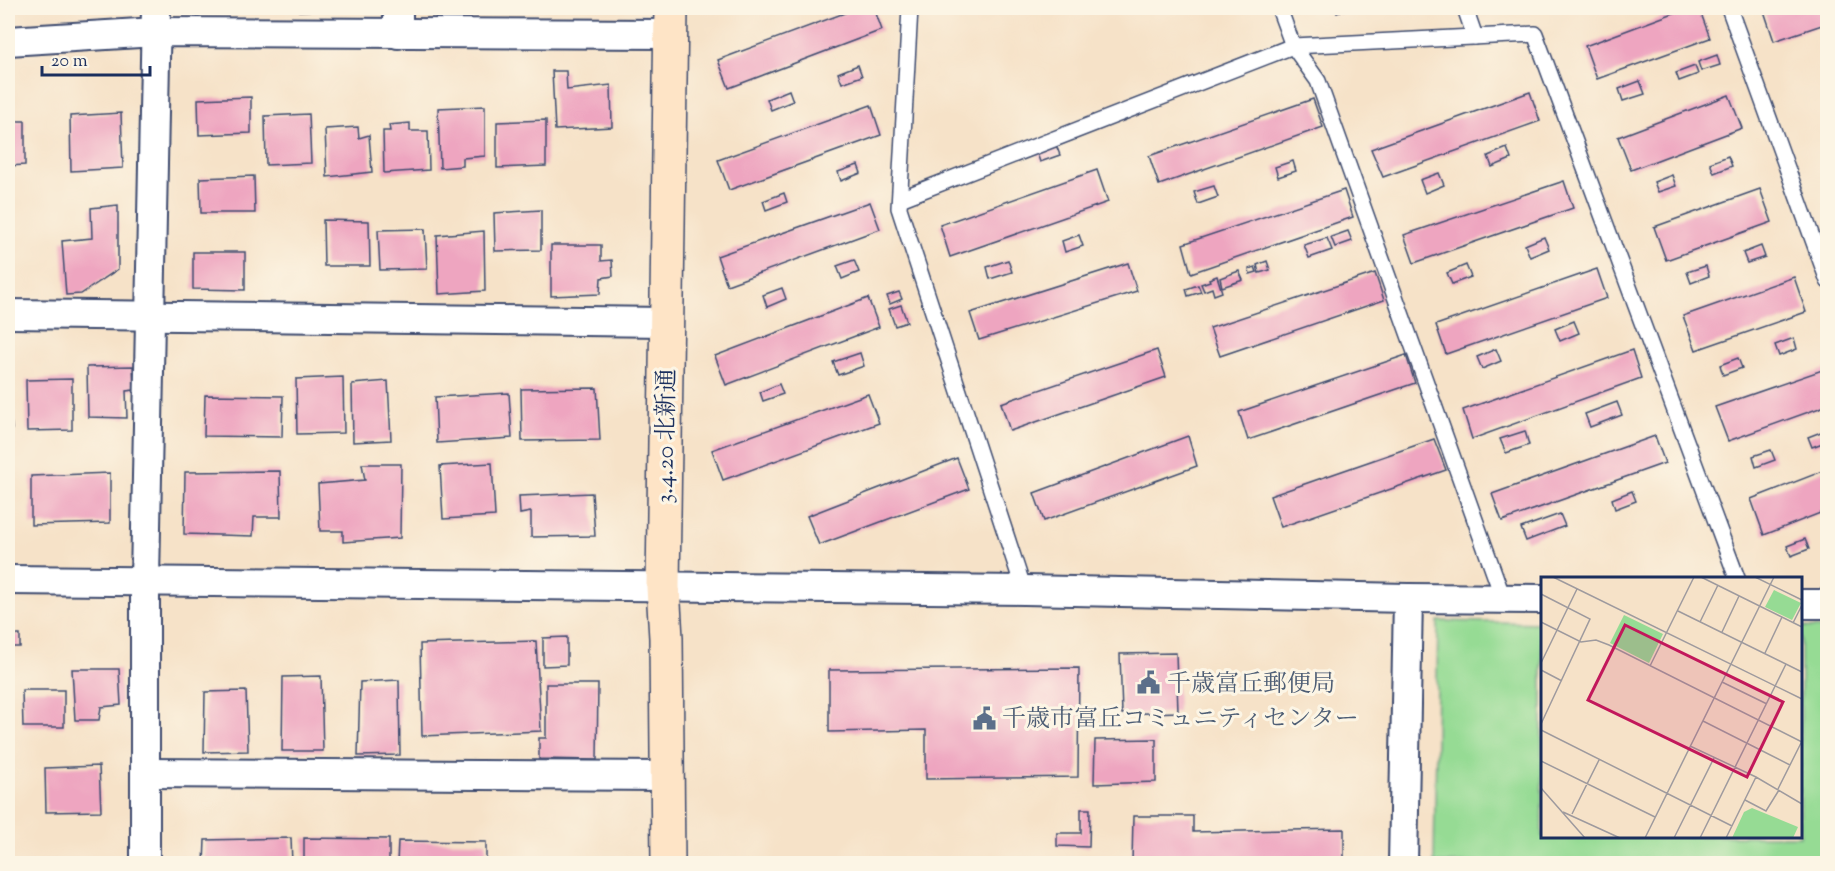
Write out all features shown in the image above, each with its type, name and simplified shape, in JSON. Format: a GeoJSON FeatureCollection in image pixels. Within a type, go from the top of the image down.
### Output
{"type":"FeatureCollection","features":[{"type":"Feature","properties":{"kind":"street"},"geometry":{"type":"LineString","coordinates":[[146,864],[145,580],[156,20]]}},
{"type":"Feature","properties":{"kind":"street"},"geometry":{"type":"LineString","coordinates":[[8,41],[156,20],[671,21]]}},
{"type":"Feature","properties":{"kind":"street","name":"3.4.20 北新通"},"geometry":{"type":"LineString","coordinates":[[668,864],[666,638],[663,587],[671,21]]}},
{"type":"Feature","properties":{"kind":"street"},"geometry":{"type":"LineString","coordinates":[[8,314],[666,322]]}},
{"type":"Feature","properties":{"kind":"street"},"geometry":{"type":"LineString","coordinates":[[8,580],[1024,590],[1541,599]]}},
{"type":"Feature","properties":{"kind":"street"},"geometry":{"type":"LineString","coordinates":[[1403,864],[1408,598]]}},
{"type":"Feature","properties":{"kind":"street"},"geometry":{"type":"LineString","coordinates":[[1802,604],[1827,604]]}},
{"type":"Feature","properties":{"kind":"street"},"geometry":{"type":"LineString","coordinates":[[145,773],[666,776]]}},
{"type":"Feature","properties":{"kind":"lane"},"geometry":{"type":"LineString","coordinates":[[910,8],[899,208],[1024,590]]}},
{"type":"Feature","properties":{"kind":"lane"},"geometry":{"type":"LineString","coordinates":[[1279,8],[1293,46],[1318,81],[1503,598]]}},
{"type":"Feature","properties":{"kind":"lane"},"geometry":{"type":"LineString","coordinates":[[1465,8],[1475,37]]}},
{"type":"Feature","properties":{"kind":"lane"},"geometry":{"type":"LineString","coordinates":[[1729,8],[1827,281]]}},
{"type":"Feature","properties":{"kind":"lane"},"geometry":{"type":"LineString","coordinates":[[900,199],[1293,46],[1535,34],[1736,577]]}},
{"type":"Feature","properties":{"kind":"green space"},"geometry":{"type":"Polygon","coordinates":[[[1438,621],[1541,623],[1541,838],[1802,838],[1802,627],[1827,628],[1827,863],[1434,863],[1438,621]]]}},
{"type":"Feature","properties":{"kind":"building"},"geometry":{"type":"Polygon","coordinates":[[[299,8],[340,8],[340,9],[299,11],[299,8]]]}},
{"type":"Feature","properties":{"kind":"building"},"geometry":{"type":"Polygon","coordinates":[[[858,8],[874,8],[882,30],[729,88],[718,60],[858,8]]]}},
{"type":"Feature","properties":{"kind":"building"},"geometry":{"type":"Polygon","coordinates":[[[1335,8],[1349,8],[1337,13],[1335,8]]]}},
{"type":"Feature","properties":{"kind":"building"},"geometry":{"type":"Polygon","coordinates":[[[1687,8],[1699,8],[1710,38],[1597,79],[1585,46],[1687,8]]]}},
{"type":"Feature","properties":{"kind":"building"},"geometry":{"type":"Polygon","coordinates":[[[1763,8],[1828,8],[1828,23],[1774,41],[1763,8]]]}},
{"type":"Feature","properties":{"kind":"building"},"geometry":{"type":"Polygon","coordinates":[[[1717,55],[1720,65],[1701,71],[1698,62],[1717,55]]]}},
{"type":"Feature","properties":{"kind":"building"},"geometry":{"type":"Polygon","coordinates":[[[858,65],[862,76],[842,83],[838,73],[858,65]]]}},
{"type":"Feature","properties":{"kind":"building"},"geometry":{"type":"Polygon","coordinates":[[[1695,66],[1698,74],[1679,81],[1676,73],[1695,66]]]}},
{"type":"Feature","properties":{"kind":"building"},"geometry":{"type":"Polygon","coordinates":[[[552,71],[566,71],[567,90],[611,85],[612,127],[555,130],[552,71]]]}},
{"type":"Feature","properties":{"kind":"building"},"geometry":{"type":"Polygon","coordinates":[[[1640,81],[1645,94],[1623,101],[1619,89],[1640,81]]]}},
{"type":"Feature","properties":{"kind":"building"},"geometry":{"type":"Polygon","coordinates":[[[789,90],[793,101],[771,110],[767,99],[789,90]]]}},
{"type":"Feature","properties":{"kind":"building"},"geometry":{"type":"Polygon","coordinates":[[[1530,92],[1540,121],[1383,177],[1371,149],[1530,92]]]}},
{"type":"Feature","properties":{"kind":"building"},"geometry":{"type":"Polygon","coordinates":[[[1729,95],[1742,128],[1631,170],[1618,137],[1729,95]]]}},
{"type":"Feature","properties":{"kind":"building"},"geometry":{"type":"Polygon","coordinates":[[[251,97],[251,133],[199,135],[198,99],[251,97]]]}},
{"type":"Feature","properties":{"kind":"building"},"geometry":{"type":"Polygon","coordinates":[[[1313,99],[1323,127],[1159,185],[1149,156],[1313,99]]]}},
{"type":"Feature","properties":{"kind":"building"},"geometry":{"type":"Polygon","coordinates":[[[871,105],[881,135],[729,190],[718,160],[871,105]]]}},
{"type":"Feature","properties":{"kind":"building"},"geometry":{"type":"Polygon","coordinates":[[[485,106],[485,156],[463,158],[463,166],[440,168],[438,108],[485,106]]]}},
{"type":"Feature","properties":{"kind":"building"},"geometry":{"type":"Polygon","coordinates":[[[121,113],[123,168],[71,171],[70,116],[121,113]]]}},
{"type":"Feature","properties":{"kind":"building"},"geometry":{"type":"Polygon","coordinates":[[[309,114],[311,163],[266,165],[265,116],[309,114]]]}},
{"type":"Feature","properties":{"kind":"building"},"geometry":{"type":"Polygon","coordinates":[[[546,120],[546,166],[497,168],[497,122],[546,120]]]}},
{"type":"Feature","properties":{"kind":"building"},"geometry":{"type":"Polygon","coordinates":[[[8,121],[25,121],[25,165],[8,166],[8,121]]]}},
{"type":"Feature","properties":{"kind":"building"},"geometry":{"type":"Polygon","coordinates":[[[410,123],[410,131],[428,131],[429,170],[384,173],[383,131],[390,131],[389,125],[410,123]]]}},
{"type":"Feature","properties":{"kind":"building"},"geometry":{"type":"Polygon","coordinates":[[[358,127],[359,138],[369,135],[372,172],[327,177],[325,129],[358,127]]]}},
{"type":"Feature","properties":{"kind":"building"},"geometry":{"type":"Polygon","coordinates":[[[1056,145],[1060,155],[1040,162],[1037,153],[1056,145]]]}},
{"type":"Feature","properties":{"kind":"building"},"geometry":{"type":"Polygon","coordinates":[[[1507,148],[1511,159],[1492,167],[1488,156],[1507,148]]]}},
{"type":"Feature","properties":{"kind":"building"},"geometry":{"type":"Polygon","coordinates":[[[1728,156],[1732,166],[1714,173],[1710,163],[1728,156]]]}},
{"type":"Feature","properties":{"kind":"building"},"geometry":{"type":"Polygon","coordinates":[[[1293,161],[1296,171],[1278,177],[1275,167],[1293,161]]]}},
{"type":"Feature","properties":{"kind":"building"},"geometry":{"type":"Polygon","coordinates":[[[858,165],[861,173],[841,181],[838,172],[858,165]]]}},
{"type":"Feature","properties":{"kind":"building"},"geometry":{"type":"Polygon","coordinates":[[[1097,170],[1108,202],[950,257],[940,225],[1097,170]]]}},
{"type":"Feature","properties":{"kind":"building"},"geometry":{"type":"Polygon","coordinates":[[[1439,173],[1444,185],[1425,193],[1420,180],[1439,173]]]}},
{"type":"Feature","properties":{"kind":"building"},"geometry":{"type":"Polygon","coordinates":[[[1672,175],[1676,186],[1658,192],[1654,182],[1672,175]]]}},
{"type":"Feature","properties":{"kind":"building"},"geometry":{"type":"Polygon","coordinates":[[[254,176],[255,213],[201,213],[200,178],[254,176]]]}},
{"type":"Feature","properties":{"kind":"building"},"geometry":{"type":"Polygon","coordinates":[[[1564,181],[1573,208],[1414,263],[1404,235],[1564,181]]]}},
{"type":"Feature","properties":{"kind":"building"},"geometry":{"type":"Polygon","coordinates":[[[1214,186],[1218,197],[1198,204],[1194,192],[1214,186]]]}},
{"type":"Feature","properties":{"kind":"building"},"geometry":{"type":"Polygon","coordinates":[[[1760,189],[1772,222],[1666,260],[1654,227],[1760,189]]]}},
{"type":"Feature","properties":{"kind":"building"},"geometry":{"type":"Polygon","coordinates":[[[1344,190],[1353,217],[1191,273],[1183,244],[1344,190]]]}},
{"type":"Feature","properties":{"kind":"building"},"geometry":{"type":"Polygon","coordinates":[[[784,193],[787,202],[766,210],[763,201],[784,193]]]}},
{"type":"Feature","properties":{"kind":"building"},"geometry":{"type":"Polygon","coordinates":[[[870,202],[880,229],[727,285],[717,256],[870,202]]]}},
{"type":"Feature","properties":{"kind":"building"},"geometry":{"type":"Polygon","coordinates":[[[118,205],[118,269],[81,294],[66,295],[62,241],[92,238],[91,208],[118,205]]]}},
{"type":"Feature","properties":{"kind":"building"},"geometry":{"type":"Polygon","coordinates":[[[541,210],[541,250],[495,251],[494,213],[541,210]]]}},
{"type":"Feature","properties":{"kind":"building"},"geometry":{"type":"Polygon","coordinates":[[[323,220],[369,221],[370,266],[324,266],[323,220]]]}},
{"type":"Feature","properties":{"kind":"building"},"geometry":{"type":"Polygon","coordinates":[[[425,229],[427,269],[380,270],[378,230],[425,229]]]}},
{"type":"Feature","properties":{"kind":"building"},"geometry":{"type":"Polygon","coordinates":[[[484,231],[485,291],[439,294],[437,235],[484,231]]]}},
{"type":"Feature","properties":{"kind":"building"},"geometry":{"type":"Polygon","coordinates":[[[1348,231],[1352,241],[1335,247],[1331,237],[1348,231]]]}},
{"type":"Feature","properties":{"kind":"building"},"geometry":{"type":"Polygon","coordinates":[[[1079,235],[1083,246],[1065,252],[1062,241],[1079,235]]]}},
{"type":"Feature","properties":{"kind":"building"},"geometry":{"type":"Polygon","coordinates":[[[1544,237],[1549,249],[1530,257],[1525,245],[1544,237]]]}},
{"type":"Feature","properties":{"kind":"building"},"geometry":{"type":"Polygon","coordinates":[[[1327,238],[1332,250],[1309,258],[1304,245],[1327,238]]]}},
{"type":"Feature","properties":{"kind":"building"},"geometry":{"type":"Polygon","coordinates":[[[551,245],[601,245],[601,261],[612,260],[613,276],[601,278],[600,294],[551,296],[551,245]]]}},
{"type":"Feature","properties":{"kind":"building"},"geometry":{"type":"Polygon","coordinates":[[[1761,246],[1765,257],[1747,263],[1743,253],[1761,246]]]}},
{"type":"Feature","properties":{"kind":"building"},"geometry":{"type":"Polygon","coordinates":[[[193,252],[245,252],[245,290],[193,289],[193,252]]]}},
{"type":"Feature","properties":{"kind":"building"},"geometry":{"type":"Polygon","coordinates":[[[854,260],[859,272],[842,279],[837,266],[854,260]]]}},
{"type":"Feature","properties":{"kind":"building"},"geometry":{"type":"Polygon","coordinates":[[[1008,260],[1012,272],[990,279],[987,267],[1008,260]]]}},
{"type":"Feature","properties":{"kind":"building"},"geometry":{"type":"Polygon","coordinates":[[[1267,261],[1270,270],[1259,273],[1257,265],[1267,261]]]}},
{"type":"Feature","properties":{"kind":"building"},"geometry":{"type":"Polygon","coordinates":[[[1128,263],[1137,291],[979,340],[970,313],[1128,263]]]}},
{"type":"Feature","properties":{"kind":"building"},"geometry":{"type":"Polygon","coordinates":[[[1466,265],[1471,277],[1452,284],[1447,273],[1466,265]]]}},
{"type":"Feature","properties":{"kind":"building"},"geometry":{"type":"Polygon","coordinates":[[[1706,266],[1709,276],[1691,283],[1687,272],[1706,266]]]}},
{"type":"Feature","properties":{"kind":"building"},"geometry":{"type":"Polygon","coordinates":[[[1255,267],[1257,272],[1250,274],[1249,269],[1255,267]]]}},
{"type":"Feature","properties":{"kind":"building"},"geometry":{"type":"Polygon","coordinates":[[[1597,269],[1607,298],[1446,354],[1436,325],[1597,269]]]}},
{"type":"Feature","properties":{"kind":"building"},"geometry":{"type":"Polygon","coordinates":[[[1239,271],[1243,280],[1222,287],[1220,278],[1239,271]]]}},
{"type":"Feature","properties":{"kind":"building"},"geometry":{"type":"Polygon","coordinates":[[[1375,273],[1384,300],[1220,356],[1210,328],[1375,273]]]}},
{"type":"Feature","properties":{"kind":"building"},"geometry":{"type":"Polygon","coordinates":[[[1217,276],[1222,292],[1214,295],[1212,288],[1204,291],[1201,284],[1217,276]]]}},
{"type":"Feature","properties":{"kind":"building"},"geometry":{"type":"Polygon","coordinates":[[[1794,277],[1806,312],[1696,350],[1683,316],[1794,277]]]}},
{"type":"Feature","properties":{"kind":"building"},"geometry":{"type":"Polygon","coordinates":[[[1198,285],[1201,292],[1188,296],[1186,289],[1198,285]]]}},
{"type":"Feature","properties":{"kind":"building"},"geometry":{"type":"Polygon","coordinates":[[[782,288],[786,299],[767,307],[763,295],[782,288]]]}},
{"type":"Feature","properties":{"kind":"building"},"geometry":{"type":"Polygon","coordinates":[[[899,292],[902,299],[890,304],[887,296],[899,292]]]}},
{"type":"Feature","properties":{"kind":"building"},"geometry":{"type":"Polygon","coordinates":[[[868,298],[879,327],[726,385],[715,356],[868,298]]]}},
{"type":"Feature","properties":{"kind":"building"},"geometry":{"type":"Polygon","coordinates":[[[901,305],[907,322],[895,326],[889,309],[901,305]]]}},
{"type":"Feature","properties":{"kind":"building"},"geometry":{"type":"Polygon","coordinates":[[[1574,321],[1579,333],[1560,341],[1555,329],[1574,321]]]}},
{"type":"Feature","properties":{"kind":"building"},"geometry":{"type":"Polygon","coordinates":[[[1794,338],[1797,349],[1779,356],[1775,345],[1794,338]]]}},
{"type":"Feature","properties":{"kind":"building"},"geometry":{"type":"Polygon","coordinates":[[[1496,349],[1501,361],[1482,369],[1477,357],[1496,349]]]}},
{"type":"Feature","properties":{"kind":"building"},"geometry":{"type":"Polygon","coordinates":[[[1157,350],[1166,377],[1010,431],[1001,403],[1157,350]]]}},
{"type":"Feature","properties":{"kind":"building"},"geometry":{"type":"Polygon","coordinates":[[[1632,350],[1641,378],[1472,439],[1463,410],[1632,350]]]}},
{"type":"Feature","properties":{"kind":"building"},"geometry":{"type":"Polygon","coordinates":[[[860,353],[864,366],[838,375],[833,362],[860,353]]]}},
{"type":"Feature","properties":{"kind":"building"},"geometry":{"type":"Polygon","coordinates":[[[1406,355],[1415,383],[1248,440],[1239,412],[1406,355]]]}},
{"type":"Feature","properties":{"kind":"building"},"geometry":{"type":"Polygon","coordinates":[[[1738,358],[1742,368],[1723,375],[1720,365],[1738,358]]]}},
{"type":"Feature","properties":{"kind":"building"},"geometry":{"type":"Polygon","coordinates":[[[133,366],[134,390],[126,391],[127,418],[88,417],[87,367],[133,366]]]}},
{"type":"Feature","properties":{"kind":"building"},"geometry":{"type":"Polygon","coordinates":[[[1828,368],[1828,405],[1728,441],[1715,407],[1828,368]]]}},
{"type":"Feature","properties":{"kind":"building"},"geometry":{"type":"Polygon","coordinates":[[[343,377],[344,433],[297,434],[296,379],[343,377]]]}},
{"type":"Feature","properties":{"kind":"building"},"geometry":{"type":"Polygon","coordinates":[[[72,379],[72,430],[27,431],[26,380],[72,379]]]}},
{"type":"Feature","properties":{"kind":"building"},"geometry":{"type":"Polygon","coordinates":[[[388,381],[391,440],[353,442],[352,384],[388,381]]]}},
{"type":"Feature","properties":{"kind":"building"},"geometry":{"type":"Polygon","coordinates":[[[779,384],[783,394],[763,401],[760,392],[779,384]]]}},
{"type":"Feature","properties":{"kind":"building"},"geometry":{"type":"Polygon","coordinates":[[[597,388],[600,440],[522,441],[521,389],[597,388]]]}},
{"type":"Feature","properties":{"kind":"building"},"geometry":{"type":"Polygon","coordinates":[[[509,393],[512,438],[437,443],[435,397],[509,393]]]}},
{"type":"Feature","properties":{"kind":"building"},"geometry":{"type":"Polygon","coordinates":[[[868,394],[879,423],[723,480],[712,450],[868,394]]]}},
{"type":"Feature","properties":{"kind":"building"},"geometry":{"type":"Polygon","coordinates":[[[205,395],[283,396],[282,437],[204,436],[205,395]]]}},
{"type":"Feature","properties":{"kind":"building"},"geometry":{"type":"Polygon","coordinates":[[[9,399],[12,429],[8,429],[9,399]]]}},
{"type":"Feature","properties":{"kind":"building"},"geometry":{"type":"Polygon","coordinates":[[[1617,402],[1622,415],[1590,427],[1585,414],[1617,402]]]}},
{"type":"Feature","properties":{"kind":"building"},"geometry":{"type":"Polygon","coordinates":[[[1826,430],[1828,441],[1812,447],[1808,437],[1826,430]]]}},
{"type":"Feature","properties":{"kind":"building"},"geometry":{"type":"Polygon","coordinates":[[[1525,431],[1529,445],[1506,453],[1500,439],[1525,431]]]}},
{"type":"Feature","properties":{"kind":"building"},"geometry":{"type":"Polygon","coordinates":[[[1188,436],[1197,466],[1044,521],[1034,493],[1188,436]]]}},
{"type":"Feature","properties":{"kind":"building"},"geometry":{"type":"Polygon","coordinates":[[[1655,436],[1665,463],[1502,521],[1492,494],[1655,436]]]}},
{"type":"Feature","properties":{"kind":"building"},"geometry":{"type":"Polygon","coordinates":[[[1434,439],[1446,470],[1281,527],[1270,496],[1434,439]]]}},
{"type":"Feature","properties":{"kind":"building"},"geometry":{"type":"Polygon","coordinates":[[[1771,450],[1775,460],[1756,467],[1753,456],[1771,450]]]}},
{"type":"Feature","properties":{"kind":"building"},"geometry":{"type":"Polygon","coordinates":[[[957,458],[969,489],[819,545],[807,516],[957,458]]]}},
{"type":"Feature","properties":{"kind":"building"},"geometry":{"type":"Polygon","coordinates":[[[492,463],[495,516],[443,519],[440,466],[492,463]]]}},
{"type":"Feature","properties":{"kind":"building"},"geometry":{"type":"Polygon","coordinates":[[[362,464],[401,464],[400,538],[343,542],[343,531],[320,531],[318,484],[365,480],[362,464]]]}},
{"type":"Feature","properties":{"kind":"building"},"geometry":{"type":"Polygon","coordinates":[[[1828,469],[1828,510],[1764,535],[1751,499],[1828,469]]]}},
{"type":"Feature","properties":{"kind":"building"},"geometry":{"type":"Polygon","coordinates":[[[280,471],[281,517],[254,517],[253,536],[184,534],[185,472],[280,471]]]}},
{"type":"Feature","properties":{"kind":"building"},"geometry":{"type":"Polygon","coordinates":[[[110,473],[110,523],[31,525],[31,476],[110,473]]]}},
{"type":"Feature","properties":{"kind":"building"},"geometry":{"type":"Polygon","coordinates":[[[1632,491],[1636,501],[1615,509],[1612,499],[1632,491]]]}},
{"type":"Feature","properties":{"kind":"building"},"geometry":{"type":"Polygon","coordinates":[[[592,493],[595,536],[531,537],[531,512],[520,514],[519,496],[592,493]]]}},
{"type":"Feature","properties":{"kind":"building"},"geometry":{"type":"Polygon","coordinates":[[[1560,514],[1565,526],[1526,541],[1521,528],[1560,514]]]}},
{"type":"Feature","properties":{"kind":"building"},"geometry":{"type":"Polygon","coordinates":[[[1805,539],[1809,549],[1791,556],[1787,546],[1805,539]]]}},
{"type":"Feature","properties":{"kind":"building"},"geometry":{"type":"Polygon","coordinates":[[[8,635],[20,635],[20,647],[8,647],[8,635]]]}},
{"type":"Feature","properties":{"kind":"building"},"geometry":{"type":"Polygon","coordinates":[[[567,637],[567,665],[543,666],[543,638],[567,637]]]}},
{"type":"Feature","properties":{"kind":"building"},"geometry":{"type":"Polygon","coordinates":[[[536,641],[541,731],[422,736],[420,644],[536,641]]]}},
{"type":"Feature","properties":{"kind":"building","name":"千歳富丘郵便局"},"geometry":{"type":"Polygon","coordinates":[[[1176,653],[1178,712],[1122,714],[1120,654],[1176,653]]]}},
{"type":"Feature","properties":{"kind":"building"},"geometry":{"type":"Polygon","coordinates":[[[1079,668],[1078,777],[926,779],[926,730],[829,732],[829,670],[1079,668]]]}},
{"type":"Feature","properties":{"kind":"building"},"geometry":{"type":"Polygon","coordinates":[[[72,669],[119,669],[121,705],[101,707],[99,720],[75,720],[72,669]]]}},
{"type":"Feature","properties":{"kind":"building"},"geometry":{"type":"Polygon","coordinates":[[[321,676],[323,751],[282,751],[283,677],[321,676]]]}},
{"type":"Feature","properties":{"kind":"building"},"geometry":{"type":"Polygon","coordinates":[[[399,680],[400,755],[358,756],[360,682],[399,680]]]}},
{"type":"Feature","properties":{"kind":"building"},"geometry":{"type":"Polygon","coordinates":[[[546,684],[598,684],[597,760],[539,759],[539,738],[546,738],[546,684]]]}},
{"type":"Feature","properties":{"kind":"building"},"geometry":{"type":"Polygon","coordinates":[[[22,690],[64,690],[64,727],[23,727],[22,690]]]}},
{"type":"Feature","properties":{"kind":"building"},"geometry":{"type":"Polygon","coordinates":[[[246,691],[248,751],[204,752],[205,692],[246,691]]]}},
{"type":"Feature","properties":{"kind":"building"},"geometry":{"type":"Polygon","coordinates":[[[1156,739],[1156,782],[1094,784],[1095,740],[1156,739]]]}},
{"type":"Feature","properties":{"kind":"building"},"geometry":{"type":"Polygon","coordinates":[[[99,766],[101,811],[46,812],[45,768],[99,766]]]}},
{"type":"Feature","properties":{"kind":"building"},"geometry":{"type":"Polygon","coordinates":[[[1081,809],[1090,809],[1089,847],[1057,846],[1057,833],[1081,833],[1081,809]]]}},
{"type":"Feature","properties":{"kind":"building"},"geometry":{"type":"Polygon","coordinates":[[[1133,816],[1193,816],[1193,832],[1344,829],[1344,864],[1132,864],[1133,816]]]}},
{"type":"Feature","properties":{"kind":"building"},"geometry":{"type":"Polygon","coordinates":[[[291,838],[292,864],[204,864],[205,840],[291,838]]]}},
{"type":"Feature","properties":{"kind":"building"},"geometry":{"type":"Polygon","coordinates":[[[304,838],[389,839],[389,864],[304,864],[304,838]]]}},
{"type":"Feature","properties":{"kind":"building"},"geometry":{"type":"Polygon","coordinates":[[[398,841],[486,842],[486,864],[397,864],[398,841]]]}},
{"type":"Feature","properties":{"kind":"place","name":"千歳富丘郵便局"},"geometry":{"type":"Point","coordinates":[1149,683]}},
{"type":"Feature","properties":{"kind":"place","name":"千歳市富丘コミュニティセンター"},"geometry":{"type":"Point","coordinates":[984,718]}}]}
